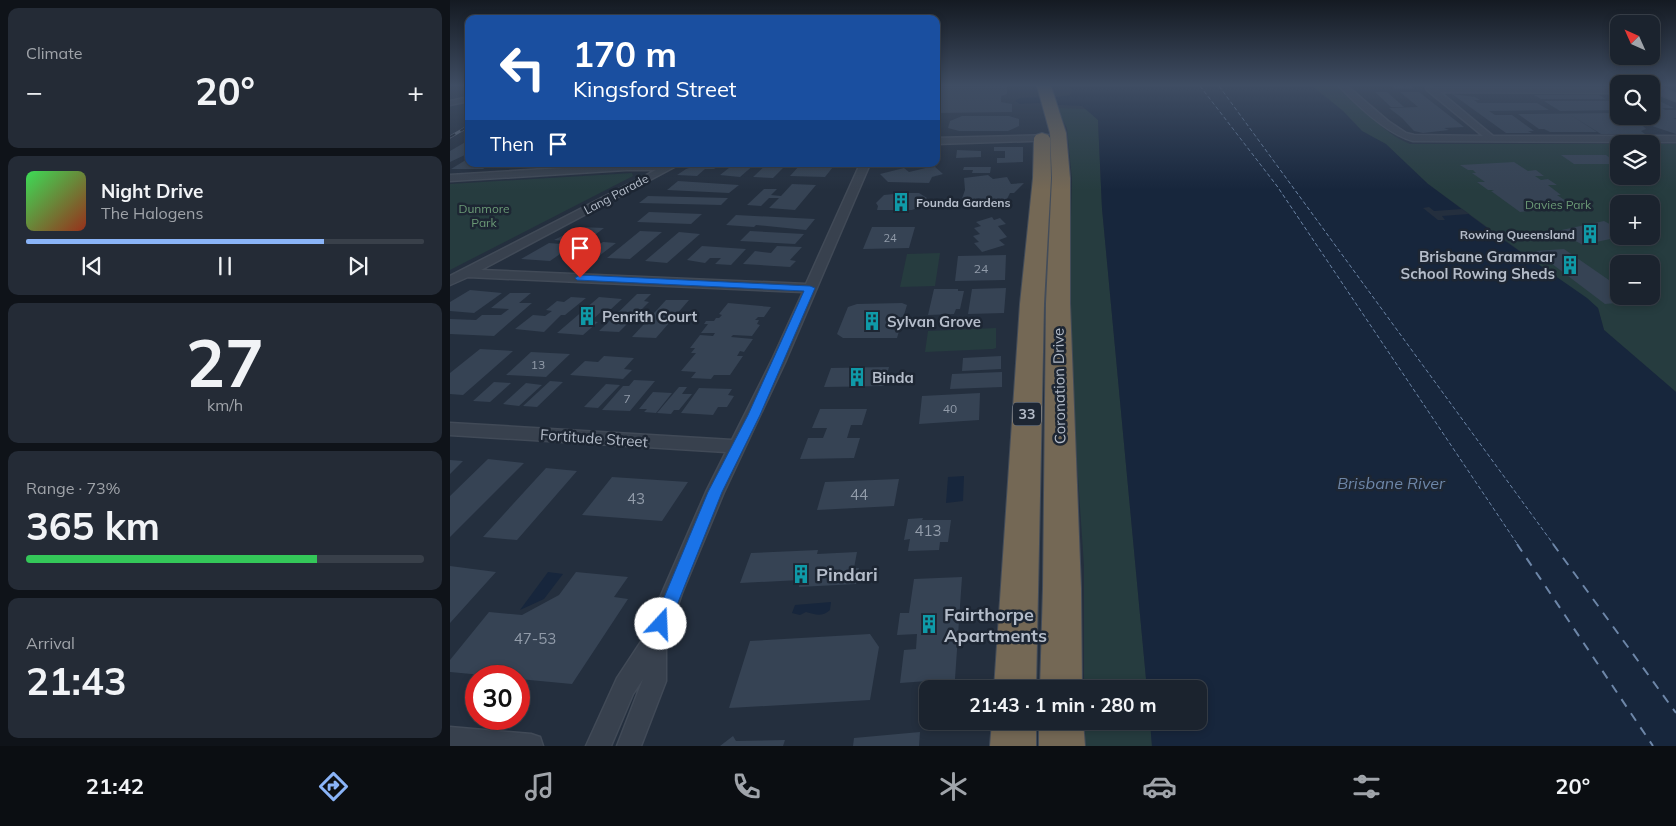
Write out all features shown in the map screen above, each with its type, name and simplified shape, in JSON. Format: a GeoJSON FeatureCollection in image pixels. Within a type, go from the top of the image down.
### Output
{"type":"FeatureCollection","features":[{"type":"Feature","properties":{"kind":"highway","name":"Coronation Drive"},"geometry":{"type":"LineString","coordinates":[[1015,680],[1031,314],[1042,178],[1043,121]]}},
{"type":"Feature","properties":{"kind":"highway","name":"Coronation Drive"},"geometry":{"type":"LineString","coordinates":[[1046,121],[1061,178],[1058,304],[1062,588],[1061,680]]}},
{"type":"Feature","properties":{"kind":"highway"},"geometry":{"type":"LineString","coordinates":[[1013,746],[1014,730]]}},
{"type":"Feature","properties":{"kind":"highway"},"geometry":{"type":"LineString","coordinates":[[1061,730],[1062,746]]}},
{"type":"Feature","properties":{"kind":"street"},"geometry":{"type":"LineString","coordinates":[[940,140],[1008,121]]}},
{"type":"Feature","properties":{"kind":"street"},"geometry":{"type":"LineString","coordinates":[[1384,121],[1396,132],[1409,137],[1426,139],[1676,139]]}},
{"type":"Feature","properties":{"kind":"street"},"geometry":{"type":"LineString","coordinates":[[1470,121],[1492,139]]}},
{"type":"Feature","properties":{"kind":"street"},"geometry":{"type":"LineString","coordinates":[[561,171],[566,167]]}},
{"type":"Feature","properties":{"kind":"street"},"geometry":{"type":"LineString","coordinates":[[450,178],[635,167]]}},
{"type":"Feature","properties":{"kind":"street","name":"Lang Parade"},"geometry":{"type":"LineString","coordinates":[[450,282],[668,167]]}},
{"type":"Feature","properties":{"kind":"street"},"geometry":{"type":"LineString","coordinates":[[598,746],[625,686],[656,640],[672,593],[715,492],[738,446],[864,167]]}},
{"type":"Feature","properties":{"kind":"street"},"geometry":{"type":"LineString","coordinates":[[467,273],[810,288]]}},
{"type":"Feature","properties":{"kind":"street","name":"Fortitude Street"},"geometry":{"type":"LineString","coordinates":[[450,429],[738,446]]}},
{"type":"Feature","properties":{"kind":"street"},"geometry":{"type":"LineString","coordinates":[[629,746],[654,681],[656,640]]}},
{"type":"Feature","properties":{"kind":"street"},"geometry":{"type":"LineString","coordinates":[[450,739],[530,746]]}},
{"type":"Feature","properties":{"kind":"green space"},"geometry":{"type":"Polygon","coordinates":[[[1063,121],[1098,121],[1102,208],[1146,680],[1084,680],[1084,566],[1068,329],[1072,179],[1067,128],[1063,121]]]}},
{"type":"Feature","properties":{"kind":"green space","name":"Davies Park"},"geometry":{"type":"Polygon","coordinates":[[[1352,121],[1376,121],[1390,133],[1410,144],[1610,144],[1610,185],[1660,185],[1660,144],[1676,144],[1676,392],[1604,330],[1598,308],[1428,184],[1386,145],[1362,131],[1352,121]]]}},
{"type":"Feature","properties":{"kind":"green space","name":"Dunmore Park"},"geometry":{"type":"Polygon","coordinates":[[[632,173],[633,176],[450,270],[450,184],[632,173]]]}},
{"type":"Feature","properties":{"kind":"green space"},"geometry":{"type":"Polygon","coordinates":[[[940,253],[935,286],[900,287],[907,254],[940,253]]]}},
{"type":"Feature","properties":{"kind":"green space"},"geometry":{"type":"Polygon","coordinates":[[[996,328],[996,348],[925,352],[928,331],[996,328]]]}},
{"type":"Feature","properties":{"kind":"green space"},"geometry":{"type":"Polygon","coordinates":[[[1084,730],[1151,730],[1152,746],[1084,746],[1084,730]]]}},
{"type":"Feature","properties":{"kind":"water","name":"Brisbane River"},"geometry":{"type":"Polygon","coordinates":[[[1098,121],[1352,121],[1362,131],[1386,144],[1428,184],[1502,239],[1587,298],[1598,308],[1604,330],[1676,392],[1676,746],[1152,746],[1151,730],[1207,730],[1207,680],[1146,680],[1102,208],[1098,121]]]}},
{"type":"Feature","properties":{"kind":"water"},"geometry":{"type":"Polygon","coordinates":[[[964,476],[963,501],[946,503],[948,477],[964,476]]]}},
{"type":"Feature","properties":{"kind":"water"},"geometry":{"type":"Polygon","coordinates":[[[548,572],[563,574],[544,599],[520,610],[548,572]]]}},
{"type":"Feature","properties":{"kind":"water"},"geometry":{"type":"Polygon","coordinates":[[[831,602],[830,610],[824,614],[818,615],[806,612],[800,615],[792,613],[795,605],[831,602]]]}},
{"type":"Feature","properties":{"kind":"pier"},"geometry":{"type":"Polygon","coordinates":[[[1429,207],[1434,211],[1462,209],[1469,214],[1442,216],[1445,220],[1438,220],[1423,208],[1429,207]]]}},
{"type":"Feature","properties":{"kind":"building"},"geometry":{"type":"Polygon","coordinates":[[[950,121],[1019,121],[1019,126],[1008,131],[959,131],[948,128],[950,121]]]}},
{"type":"Feature","properties":{"kind":"building"},"geometry":{"type":"Polygon","coordinates":[[[1405,121],[1456,121],[1464,127],[1444,128],[1449,130],[1423,133],[1414,131],[1405,121]]]}},
{"type":"Feature","properties":{"kind":"building"},"geometry":{"type":"Polygon","coordinates":[[[1489,121],[1520,121],[1534,131],[1528,131],[1532,133],[1506,133],[1489,121]]]}},
{"type":"Feature","properties":{"kind":"building"},"geometry":{"type":"Polygon","coordinates":[[[1528,121],[1580,121],[1597,132],[1550,132],[1539,129],[1528,121]]]}},
{"type":"Feature","properties":{"kind":"building"},"geometry":{"type":"Polygon","coordinates":[[[1580,121],[1610,121],[1610,125],[1642,125],[1646,129],[1641,131],[1645,134],[1601,134],[1580,121]]]}},
{"type":"Feature","properties":{"kind":"building"},"geometry":{"type":"Polygon","coordinates":[[[1660,121],[1676,121],[1676,134],[1649,125],[1660,125],[1660,121]]]}},
{"type":"Feature","properties":{"kind":"building"},"geometry":{"type":"Polygon","coordinates":[[[465,142],[465,155],[450,162],[450,151],[465,142]]]}},
{"type":"Feature","properties":{"kind":"building"},"geometry":{"type":"Polygon","coordinates":[[[994,147],[1023,147],[1023,162],[997,163],[997,158],[1005,158],[1005,151],[994,151],[994,147]]]}},
{"type":"Feature","properties":{"kind":"building"},"geometry":{"type":"Polygon","coordinates":[[[957,150],[981,151],[981,157],[956,158],[957,150]]]}},
{"type":"Feature","properties":{"kind":"building"},"geometry":{"type":"Polygon","coordinates":[[[1561,155],[1606,155],[1610,158],[1610,164],[1574,164],[1561,155]]]}},
{"type":"Feature","properties":{"kind":"building"},"geometry":{"type":"Polygon","coordinates":[[[465,160],[465,167],[486,167],[483,169],[451,169],[465,160]]]}},
{"type":"Feature","properties":{"kind":"building"},"geometry":{"type":"Polygon","coordinates":[[[1514,162],[1528,171],[1536,170],[1544,176],[1535,176],[1541,180],[1548,179],[1557,185],[1548,185],[1561,195],[1557,195],[1572,205],[1544,207],[1546,209],[1520,212],[1491,191],[1494,191],[1488,190],[1477,182],[1485,182],[1472,173],[1476,173],[1473,170],[1468,170],[1460,165],[1514,162]]]}},
{"type":"Feature","properties":{"kind":"building"},"geometry":{"type":"Polygon","coordinates":[[[692,167],[717,167],[705,169],[697,176],[677,175],[692,167]]]}},
{"type":"Feature","properties":{"kind":"building"},"geometry":{"type":"Polygon","coordinates":[[[730,167],[752,167],[740,177],[720,175],[730,167]]]}},
{"type":"Feature","properties":{"kind":"building"},"geometry":{"type":"Polygon","coordinates":[[[764,167],[784,167],[773,178],[753,177],[764,167]]]}},
{"type":"Feature","properties":{"kind":"building"},"geometry":{"type":"Polygon","coordinates":[[[798,167],[833,167],[825,177],[790,176],[798,167]]]}},
{"type":"Feature","properties":{"kind":"building"},"geometry":{"type":"Polygon","coordinates":[[[935,167],[943,174],[932,177],[929,183],[888,182],[880,174],[904,168],[909,172],[935,167]]]}},
{"type":"Feature","properties":{"kind":"building"},"geometry":{"type":"Polygon","coordinates":[[[964,167],[991,167],[990,173],[972,173],[973,170],[963,170],[964,167]]]}},
{"type":"Feature","properties":{"kind":"building"},"geometry":{"type":"Polygon","coordinates":[[[988,175],[993,179],[1007,177],[1011,184],[1024,183],[1014,193],[1010,193],[1005,203],[991,201],[985,206],[970,203],[967,205],[960,204],[965,190],[964,178],[988,175]]]}},
{"type":"Feature","properties":{"kind":"building"},"geometry":{"type":"Polygon","coordinates":[[[678,181],[739,185],[729,193],[667,190],[678,181]]]}},
{"type":"Feature","properties":{"kind":"building"},"geometry":{"type":"Polygon","coordinates":[[[792,184],[816,185],[795,210],[769,208],[779,198],[769,198],[761,206],[747,205],[764,189],[777,189],[771,195],[781,196],[792,184]]]}},
{"type":"Feature","properties":{"kind":"building","name":"Founda Gardens"},"geometry":{"type":"Polygon","coordinates":[[[919,193],[927,198],[927,202],[912,210],[877,210],[878,206],[876,203],[884,195],[919,193]]]}},
{"type":"Feature","properties":{"kind":"building"},"geometry":{"type":"Polygon","coordinates":[[[648,196],[728,198],[721,205],[639,203],[648,196]]]}},
{"type":"Feature","properties":{"kind":"building"},"geometry":{"type":"Polygon","coordinates":[[[649,212],[702,214],[691,224],[637,222],[649,212]]]}},
{"type":"Feature","properties":{"kind":"building"},"geometry":{"type":"Polygon","coordinates":[[[736,215],[815,219],[806,230],[756,225],[754,227],[726,225],[736,215]]]}},
{"type":"Feature","properties":{"kind":"building"},"geometry":{"type":"Polygon","coordinates":[[[992,217],[994,220],[1000,218],[1006,224],[998,226],[1007,237],[999,240],[1005,245],[982,252],[974,243],[979,242],[973,236],[980,234],[974,228],[981,226],[976,222],[992,217]]]}},
{"type":"Feature","properties":{"kind":"building","name":"Rowing Queensland"},"geometry":{"type":"Polygon","coordinates":[[[1604,221],[1610,224],[1610,239],[1583,245],[1557,231],[1604,221]]]}},
{"type":"Feature","properties":{"kind":"building"},"geometry":{"type":"Polygon","coordinates":[[[580,227],[604,228],[592,237],[582,237],[575,242],[554,240],[580,227]]]}},
{"type":"Feature","properties":{"kind":"building"},"geometry":{"type":"Polygon","coordinates":[[[872,227],[915,227],[909,248],[863,249],[872,227]]]}},
{"type":"Feature","properties":{"kind":"building"},"geometry":{"type":"Polygon","coordinates":[[[640,231],[662,232],[630,259],[607,258],[640,231]]]}},
{"type":"Feature","properties":{"kind":"building"},"geometry":{"type":"Polygon","coordinates":[[[750,231],[804,234],[795,244],[740,241],[750,231]]]}},
{"type":"Feature","properties":{"kind":"building"},"geometry":{"type":"Polygon","coordinates":[[[679,232],[700,234],[667,263],[645,261],[679,232]]]}},
{"type":"Feature","properties":{"kind":"building"},"geometry":{"type":"Polygon","coordinates":[[[603,242],[616,243],[595,259],[568,257],[587,243],[600,244],[603,242]]]}},
{"type":"Feature","properties":{"kind":"building"},"geometry":{"type":"Polygon","coordinates":[[[549,243],[573,245],[550,261],[521,259],[549,243]]]}},
{"type":"Feature","properties":{"kind":"building"},"geometry":{"type":"Polygon","coordinates":[[[702,246],[746,249],[731,265],[715,264],[721,258],[710,258],[705,263],[687,260],[702,246]]]}},
{"type":"Feature","properties":{"kind":"building"},"geometry":{"type":"Polygon","coordinates":[[[777,246],[802,247],[790,260],[796,261],[790,267],[743,264],[755,251],[771,253],[777,246]]]}},
{"type":"Feature","properties":{"kind":"building","name":"Brisbane Grammar School Rowing Sheds"},"geometry":{"type":"Polygon","coordinates":[[[1564,249],[1610,281],[1610,304],[1605,304],[1535,251],[1564,249]]]}},
{"type":"Feature","properties":{"kind":"building"},"geometry":{"type":"Polygon","coordinates":[[[1006,255],[1005,280],[955,281],[958,256],[1006,255]]]}},
{"type":"Feature","properties":{"kind":"building"},"geometry":{"type":"Polygon","coordinates":[[[1006,288],[1004,313],[968,314],[972,289],[1006,288]]]}},
{"type":"Feature","properties":{"kind":"building"},"geometry":{"type":"Polygon","coordinates":[[[934,289],[958,289],[958,291],[964,291],[960,309],[956,309],[954,314],[928,315],[934,289]]]}},
{"type":"Feature","properties":{"kind":"building"},"geometry":{"type":"Polygon","coordinates":[[[470,290],[502,293],[474,313],[450,311],[450,302],[470,290]]]}},
{"type":"Feature","properties":{"kind":"building"},"geometry":{"type":"Polygon","coordinates":[[[510,293],[531,293],[519,303],[532,303],[494,336],[450,334],[450,319],[476,320],[482,315],[501,315],[509,309],[491,308],[510,293]]]}},
{"type":"Feature","properties":{"kind":"building"},"geometry":{"type":"Polygon","coordinates":[[[637,294],[651,294],[644,301],[649,302],[619,332],[599,331],[637,294]]]}},
{"type":"Feature","properties":{"kind":"building"},"geometry":{"type":"Polygon","coordinates":[[[571,297],[586,298],[565,315],[561,315],[544,332],[515,329],[533,315],[545,316],[552,311],[546,310],[557,301],[564,302],[571,297]]]}},
{"type":"Feature","properties":{"kind":"building","name":"Penrith Court"},"geometry":{"type":"Polygon","coordinates":[[[599,297],[622,299],[609,311],[603,310],[591,321],[598,322],[583,335],[557,333],[599,297]]]}},
{"type":"Feature","properties":{"kind":"building"},"geometry":{"type":"Polygon","coordinates":[[[666,300],[689,300],[656,338],[632,337],[666,300]]]}},
{"type":"Feature","properties":{"kind":"building"},"geometry":{"type":"Polygon","coordinates":[[[728,303],[771,307],[764,317],[758,317],[755,320],[759,320],[757,324],[760,325],[752,336],[733,335],[731,337],[753,339],[744,352],[740,351],[737,356],[743,356],[730,375],[714,375],[711,379],[691,378],[696,372],[681,371],[696,353],[691,353],[695,348],[690,348],[700,335],[713,336],[715,333],[701,333],[708,324],[704,324],[706,321],[714,321],[716,318],[719,318],[722,315],[719,314],[728,303]]]}},
{"type":"Feature","properties":{"kind":"building","name":"Sylvan Grove"},"geometry":{"type":"Polygon","coordinates":[[[902,303],[907,305],[897,338],[843,338],[837,334],[848,307],[857,304],[902,303]]]}},
{"type":"Feature","properties":{"kind":"building"},"geometry":{"type":"Polygon","coordinates":[[[480,349],[513,351],[463,395],[450,394],[450,373],[480,349]]]}},
{"type":"Feature","properties":{"kind":"building"},"geometry":{"type":"Polygon","coordinates":[[[531,352],[570,354],[546,377],[506,375],[531,352]]]}},
{"type":"Feature","properties":{"kind":"building"},"geometry":{"type":"Polygon","coordinates":[[[604,356],[634,358],[624,369],[632,370],[623,379],[570,375],[585,361],[598,362],[604,356]]]}},
{"type":"Feature","properties":{"kind":"building"},"geometry":{"type":"Polygon","coordinates":[[[1001,356],[1001,369],[962,371],[963,358],[1001,356]]]}},
{"type":"Feature","properties":{"kind":"building","name":"Binda"},"geometry":{"type":"Polygon","coordinates":[[[889,367],[884,386],[824,387],[831,368],[889,367]]]}},
{"type":"Feature","properties":{"kind":"building"},"geometry":{"type":"Polygon","coordinates":[[[1002,372],[1002,387],[950,389],[952,374],[1002,372]]]}},
{"type":"Feature","properties":{"kind":"building"},"geometry":{"type":"Polygon","coordinates":[[[634,380],[655,381],[630,411],[602,410],[623,386],[629,386],[634,380]]]}},
{"type":"Feature","properties":{"kind":"building"},"geometry":{"type":"Polygon","coordinates":[[[550,381],[563,382],[537,407],[523,406],[550,381]]]}},
{"type":"Feature","properties":{"kind":"building"},"geometry":{"type":"Polygon","coordinates":[[[494,382],[511,383],[490,402],[473,401],[494,382]]]}},
{"type":"Feature","properties":{"kind":"building"},"geometry":{"type":"Polygon","coordinates":[[[526,383],[542,385],[519,406],[503,404],[526,383]]]}},
{"type":"Feature","properties":{"kind":"building"},"geometry":{"type":"Polygon","coordinates":[[[606,384],[620,385],[598,408],[584,407],[606,384]]]}},
{"type":"Feature","properties":{"kind":"building"},"geometry":{"type":"Polygon","coordinates":[[[679,387],[687,387],[682,394],[692,394],[679,410],[674,410],[671,414],[657,413],[679,387]]]}},
{"type":"Feature","properties":{"kind":"building"},"geometry":{"type":"Polygon","coordinates":[[[699,388],[732,389],[728,395],[734,396],[727,407],[718,407],[713,415],[681,413],[699,388]]]}},
{"type":"Feature","properties":{"kind":"building"},"geometry":{"type":"Polygon","coordinates":[[[653,392],[672,393],[656,413],[644,412],[647,409],[639,409],[653,392]]]}},
{"type":"Feature","properties":{"kind":"building"},"geometry":{"type":"Polygon","coordinates":[[[980,393],[979,420],[919,424],[922,396],[980,393]]]}},
{"type":"Feature","properties":{"kind":"building"},"geometry":{"type":"Polygon","coordinates":[[[820,409],[867,409],[862,425],[851,425],[847,438],[860,438],[854,458],[800,459],[808,438],[823,438],[827,428],[812,428],[820,409]]]}},
{"type":"Feature","properties":{"kind":"building"},"geometry":{"type":"Polygon","coordinates":[[[488,459],[524,463],[450,537],[450,496],[488,459]]]}},
{"type":"Feature","properties":{"kind":"building"},"geometry":{"type":"Polygon","coordinates":[[[450,460],[463,461],[450,474],[450,460]]]}},
{"type":"Feature","properties":{"kind":"building"},"geometry":{"type":"Polygon","coordinates":[[[546,468],[577,471],[517,540],[483,537],[546,468]]]}},
{"type":"Feature","properties":{"kind":"building"},"geometry":{"type":"Polygon","coordinates":[[[612,477],[688,482],[662,521],[582,515],[612,477]]]}},
{"type":"Feature","properties":{"kind":"building"},"geometry":{"type":"Polygon","coordinates":[[[899,479],[894,506],[817,510],[825,482],[899,479]]]}},
{"type":"Feature","properties":{"kind":"building"},"geometry":{"type":"Polygon","coordinates":[[[923,518],[922,520],[951,520],[948,542],[940,542],[939,550],[908,551],[910,539],[904,540],[908,519],[923,518]]]}},
{"type":"Feature","properties":{"kind":"building","name":"Pindari"},"geometry":{"type":"Polygon","coordinates":[[[818,550],[817,554],[857,552],[854,568],[859,568],[856,584],[799,587],[800,580],[740,583],[751,553],[818,550]]]}},
{"type":"Feature","properties":{"kind":"building"},"geometry":{"type":"Polygon","coordinates":[[[450,566],[496,572],[450,623],[450,566]]]}},
{"type":"Feature","properties":{"kind":"building"},"geometry":{"type":"Polygon","coordinates":[[[576,572],[628,577],[614,597],[628,599],[572,684],[530,680],[530,665],[465,665],[465,673],[450,672],[450,660],[489,612],[522,615],[559,595],[576,572]]]}},
{"type":"Feature","properties":{"kind":"building","name":"Fairthorpe Apartments"},"geometry":{"type":"Polygon","coordinates":[[[962,577],[955,679],[919,680],[919,682],[900,683],[904,650],[916,649],[917,634],[897,635],[900,613],[909,613],[914,579],[962,577]]]}},
{"type":"Feature","properties":{"kind":"building"},"geometry":{"type":"Polygon","coordinates":[[[870,634],[879,647],[870,700],[729,708],[750,641],[870,634]]]}},
{"type":"Feature","properties":{"kind":"building"},"geometry":{"type":"Polygon","coordinates":[[[920,732],[919,746],[853,746],[854,738],[920,732]]]}},
{"type":"Feature","properties":{"kind":"building"},"geometry":{"type":"Polygon","coordinates":[[[733,736],[736,741],[785,740],[783,746],[720,746],[733,736]]]}},
{"type":"Feature","properties":{"kind":"ferry route"},"geometry":{"type":"LineString","coordinates":[[1227,121],[1277,186],[1518,545]]}},
{"type":"Feature","properties":{"kind":"ferry route"},"geometry":{"type":"LineString","coordinates":[[1244,121],[1554,545]]}},
{"type":"Feature","properties":{"kind":"ferry route"},"geometry":{"type":"LineString","coordinates":[[1517,544],[1653,746]]}},
{"type":"Feature","properties":{"kind":"ferry route"},"geometry":{"type":"LineString","coordinates":[[1553,544],[1676,713]]}},
{"type":"Feature","properties":{"kind":"railway"},"geometry":{"type":"LineString","coordinates":[[450,137],[465,128]]}},
{"type":"Feature","properties":{"kind":"place","name":"Founda Gardens"},"geometry":{"type":"Point","coordinates":[901,202]}},
{"type":"Feature","properties":{"kind":"place","name":"Rowing Queensland"},"geometry":{"type":"Point","coordinates":[1590,234]}},
{"type":"Feature","properties":{"kind":"place","name":"Brisbane Grammar School Rowing Sheds"},"geometry":{"type":"Point","coordinates":[1570,265]}},
{"type":"Feature","properties":{"kind":"place","name":"Penrith Court"},"geometry":{"type":"Point","coordinates":[587,316]}},
{"type":"Feature","properties":{"kind":"place","name":"Sylvan Grove"},"geometry":{"type":"Point","coordinates":[872,321]}},
{"type":"Feature","properties":{"kind":"place","name":"Binda"},"geometry":{"type":"Point","coordinates":[857,377]}},
{"type":"Feature","properties":{"kind":"place","name":"Pindari"},"geometry":{"type":"Point","coordinates":[801,574]}},
{"type":"Feature","properties":{"kind":"place","name":"Fairthorpe Apartments"},"geometry":{"type":"Point","coordinates":[929,624]}},
{"type":"Feature","properties":{"kind":"route"},"geometry":{"type":"LineString","coordinates":[[580,278],[810,288],[754,415],[715,492],[672,593],[661,624]]}}]}
